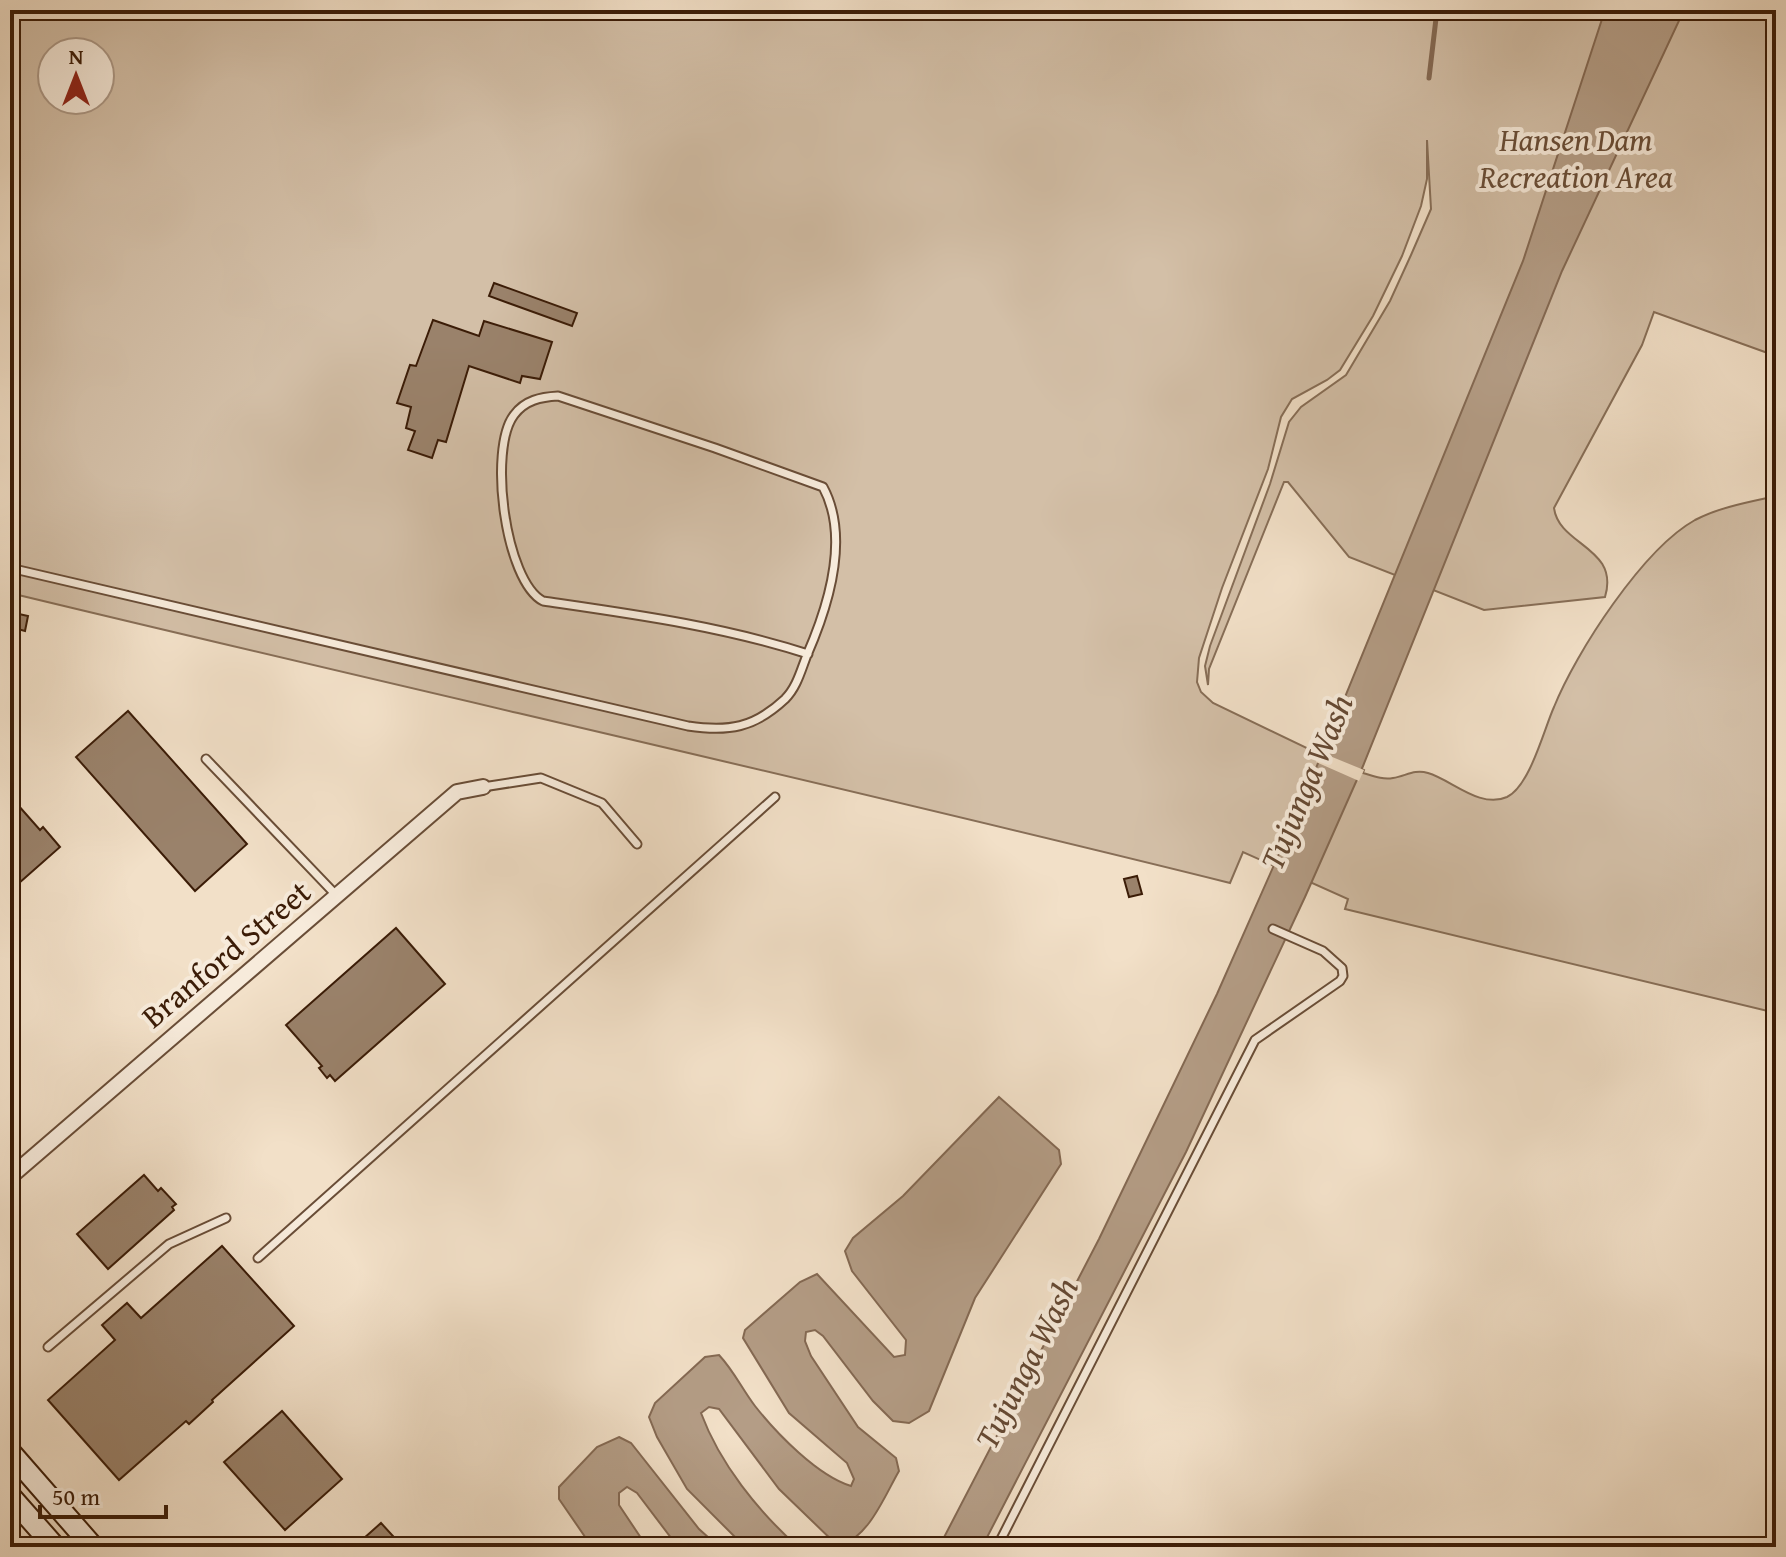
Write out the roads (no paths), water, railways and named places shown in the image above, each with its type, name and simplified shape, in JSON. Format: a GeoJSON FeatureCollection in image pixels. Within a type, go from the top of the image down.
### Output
{"type":"FeatureCollection","features":[{"type":"Feature","properties":{"kind":"main road"},"geometry":{"type":"LineString","coordinates":[[10,1452],[93,1547]]}},
{"type":"Feature","properties":{"kind":"main road"},"geometry":{"type":"LineString","coordinates":[[10,1496],[55,1547]]}},
{"type":"Feature","properties":{"kind":"street","name":"Branford Street"},"geometry":{"type":"LineString","coordinates":[[10,1177],[457,792],[483,787]]}},
{"type":"Feature","properties":{"kind":"lane"},"geometry":{"type":"LineString","coordinates":[[10,568],[688,726],[716,730],[739,728],[768,713],[788,696],[797,681],[818,633],[834,550],[835,513],[823,487],[558,396],[539,397],[524,404],[513,415],[504,436],[502,494],[508,532],[526,587],[533,595],[543,601],[668,619],[767,641],[808,654]]}},
{"type":"Feature","properties":{"kind":"lane"},"geometry":{"type":"LineString","coordinates":[[206,759],[337,896]]}},
{"type":"Feature","properties":{"kind":"lane"},"geometry":{"type":"LineString","coordinates":[[483,787],[541,778],[602,803],[637,844]]}},
{"type":"Feature","properties":{"kind":"lane"},"geometry":{"type":"LineString","coordinates":[[258,1258],[775,797]]}},
{"type":"Feature","properties":{"kind":"lane"},"geometry":{"type":"LineString","coordinates":[[997,1547],[1255,1040],[1343,976],[1342,968],[1323,951],[1273,929]]}},
{"type":"Feature","properties":{"kind":"lane"},"geometry":{"type":"LineString","coordinates":[[48,1347],[169,1244],[226,1218]]}},
{"type":"Feature","properties":{"kind":"waterway"},"geometry":{"type":"LineString","coordinates":[[1429,78],[1437,10]]}},
{"type":"Feature","properties":{"kind":"park label","name":"Hansen Dam Recreation Area"},"geometry":{"type":"Point","coordinates":[1576,158]}},
{"type":"Feature","properties":{"kind":"water label","name":"Tujunga Wash"},"geometry":{"type":"Point","coordinates":[1306,782]}},
{"type":"Feature","properties":{"kind":"water label","name":"Tujunga Wash"},"geometry":{"type":"Point","coordinates":[1026,1363]}}]}
